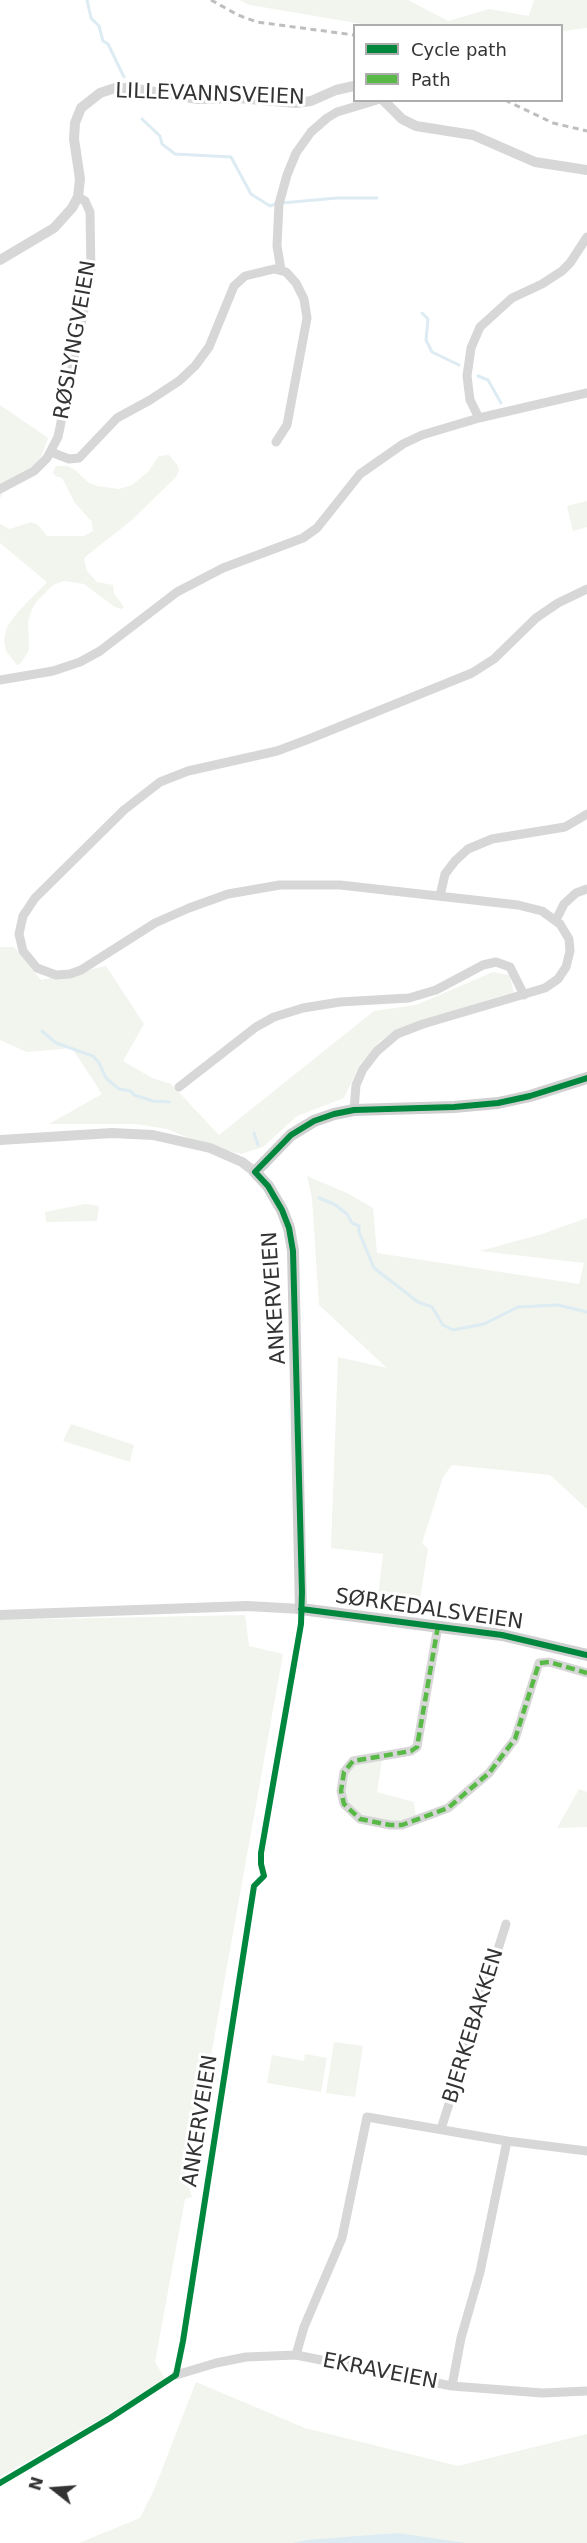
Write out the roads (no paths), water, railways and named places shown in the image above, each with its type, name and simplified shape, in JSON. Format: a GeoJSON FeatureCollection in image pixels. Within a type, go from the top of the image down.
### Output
{"type":"FeatureCollection","features":[{"type":"Feature","properties":{"kind":"main road"},"geometry":{"type":"LineString","coordinates":[[255,1172],[283,1142],[302,1127],[324,1117],[354,1110],[454,1107],[498,1103],[531,1096],[587,1078]]}},
{"type":"Feature","properties":{"kind":"main road","name":"ANKERVEIEN"},"geometry":{"type":"LineString","coordinates":[[255,1172],[268,1186],[282,1210],[289,1228],[292,1251],[301,1609]]}},
{"type":"Feature","properties":{"kind":"main road","name":"SØRKEDALSVEIEN"},"geometry":{"type":"LineString","coordinates":[[301,1609],[516,1638],[587,1655]]}},
{"type":"Feature","properties":{"kind":"street","name":"LILLEVANNSVEIEN"},"geometry":{"type":"LineString","coordinates":[[78,197],[80,179],[74,130],[76,117],[87,102],[107,90],[131,88],[198,99],[238,98],[296,103],[312,101],[336,90],[353,86]]}},
{"type":"Feature","properties":{"kind":"street"},"geometry":{"type":"LineString","coordinates":[[281,270],[277,246],[279,204],[287,174],[301,144],[323,122],[337,112],[370,102]]}},
{"type":"Feature","properties":{"kind":"street"},"geometry":{"type":"LineString","coordinates":[[385,102],[402,119],[416,126],[473,135],[535,162],[587,170]]}},
{"type":"Feature","properties":{"kind":"street"},"geometry":{"type":"LineString","coordinates":[[0,260],[61,222],[78,197]]}},
{"type":"Feature","properties":{"kind":"street","name":"RØSLYNGVEIEN"},"geometry":{"type":"LineString","coordinates":[[51,452],[61,425],[91,275],[90,212],[85,201],[78,197]]}},
{"type":"Feature","properties":{"kind":"street"},"geometry":{"type":"LineString","coordinates":[[479,418],[470,400],[466,376],[471,348],[480,327],[512,298],[542,284],[562,271],[587,237]]}},
{"type":"Feature","properties":{"kind":"street"},"geometry":{"type":"LineString","coordinates":[[0,489],[34,471],[51,452],[69,459],[80,458],[117,417],[150,400],[179,381],[195,366],[209,347],[231,291],[240,279],[263,271],[281,270],[291,277],[300,290],[307,318],[287,425],[276,442]]}},
{"type":"Feature","properties":{"kind":"street"},"geometry":{"type":"LineString","coordinates":[[0,680],[53,671],[92,656],[177,592],[223,568],[310,534],[326,518],[360,474],[403,444],[422,435],[479,418],[587,393]]}},
{"type":"Feature","properties":{"kind":"street"},"geometry":{"type":"LineString","coordinates":[[354,1110],[354,1094],[363,1069],[376,1051],[391,1038],[412,1027],[524,995],[552,984],[567,967],[570,945],[567,933],[556,920],[542,911],[528,907],[311,884],[242,891],[214,898],[170,916],[81,970],[70,974],[50,974],[36,968],[26,957],[20,940],[23,916],[35,898],[124,810],[149,789],[188,771],[277,751],[309,740],[472,672],[494,659],[536,618],[558,603],[587,589]]}},
{"type":"Feature","properties":{"kind":"street"},"geometry":{"type":"LineString","coordinates":[[440,896],[445,874],[468,849],[492,839],[565,827],[587,814]]}},
{"type":"Feature","properties":{"kind":"street"},"geometry":{"type":"LineString","coordinates":[[556,920],[564,904],[576,894],[587,889]]}},
{"type":"Feature","properties":{"kind":"street"},"geometry":{"type":"LineString","coordinates":[[179,1087],[256,1027],[274,1017],[303,1008],[340,1002],[409,998],[436,990],[483,965],[496,962],[510,967],[524,995]]}},
{"type":"Feature","properties":{"kind":"street","name":"ANKERVEIEN"},"geometry":{"type":"LineString","coordinates":[[0,1140],[127,1133],[189,1142],[227,1155],[255,1172]]}},
{"type":"Feature","properties":{"kind":"street","name":"SØRKEDALSVEIEN"},"geometry":{"type":"LineString","coordinates":[[0,1615],[247,1606],[301,1609]]}},
{"type":"Feature","properties":{"kind":"street","name":"SØRKEDALSVEIEN"},"geometry":{"type":"LineString","coordinates":[[438,1626],[417,1747],[411,1751],[353,1761],[344,1772],[341,1791],[344,1804],[360,1819],[402,1825],[448,1808],[489,1773],[515,1739],[539,1663],[549,1662],[587,1673]]}},
{"type":"Feature","properties":{"kind":"street","name":"BJERKEBAKKEN"},"geometry":{"type":"LineString","coordinates":[[441,2129],[506,1924]]}},
{"type":"Feature","properties":{"kind":"street","name":"BJERKEBAKKEN"},"geometry":{"type":"LineString","coordinates":[[296,2355],[304,2327],[342,2238],[367,2117],[507,2141],[587,2151]]}},
{"type":"Feature","properties":{"kind":"street"},"geometry":{"type":"LineString","coordinates":[[452,2386],[460,2338],[480,2272],[507,2141]]}},
{"type":"Feature","properties":{"kind":"street","name":"EKRAVEIEN"},"geometry":{"type":"LineString","coordinates":[[176,2375],[216,2362],[246,2356],[296,2355],[452,2386],[542,2393],[587,2391]]}},
{"type":"Feature","properties":{"kind":"waterway"},"geometry":{"type":"LineString","coordinates":[[87,0],[91,18],[99,26],[103,41],[108,44],[124,77]]}},
{"type":"Feature","properties":{"kind":"waterway"},"geometry":{"type":"LineString","coordinates":[[142,119],[160,136],[162,144],[175,154],[231,157],[251,194],[270,206],[275,204]]}},
{"type":"Feature","properties":{"kind":"waterway"},"geometry":{"type":"LineString","coordinates":[[282,203],[337,198],[377,198]]}},
{"type":"Feature","properties":{"kind":"waterway"},"geometry":{"type":"LineString","coordinates":[[422,313],[428,319],[426,340],[432,352],[459,365]]}},
{"type":"Feature","properties":{"kind":"waterway"},"geometry":{"type":"LineString","coordinates":[[478,376],[488,380],[501,403]]}},
{"type":"Feature","properties":{"kind":"waterway"},"geometry":{"type":"LineString","coordinates":[[42,1031],[56,1043],[93,1056],[106,1078],[119,1089],[131,1091],[134,1095],[153,1101],[169,1102]]}},
{"type":"Feature","properties":{"kind":"waterway"},"geometry":{"type":"LineString","coordinates":[[254,1133],[258,1145]]}},
{"type":"Feature","properties":{"kind":"waterway"},"geometry":{"type":"LineString","coordinates":[[319,1198],[334,1204],[347,1214],[352,1223],[359,1226],[359,1232],[374,1268],[418,1302],[432,1307],[443,1325],[453,1330],[484,1324],[518,1307],[558,1305],[587,1312]]}},
{"type":"Feature","properties":{"kind":"railway"},"geometry":{"type":"LineString","coordinates":[[211,0],[238,15],[257,22],[353,35]]}},
{"type":"Feature","properties":{"kind":"railway"},"geometry":{"type":"LineString","coordinates":[[509,102],[553,123],[587,131]]}}]}
